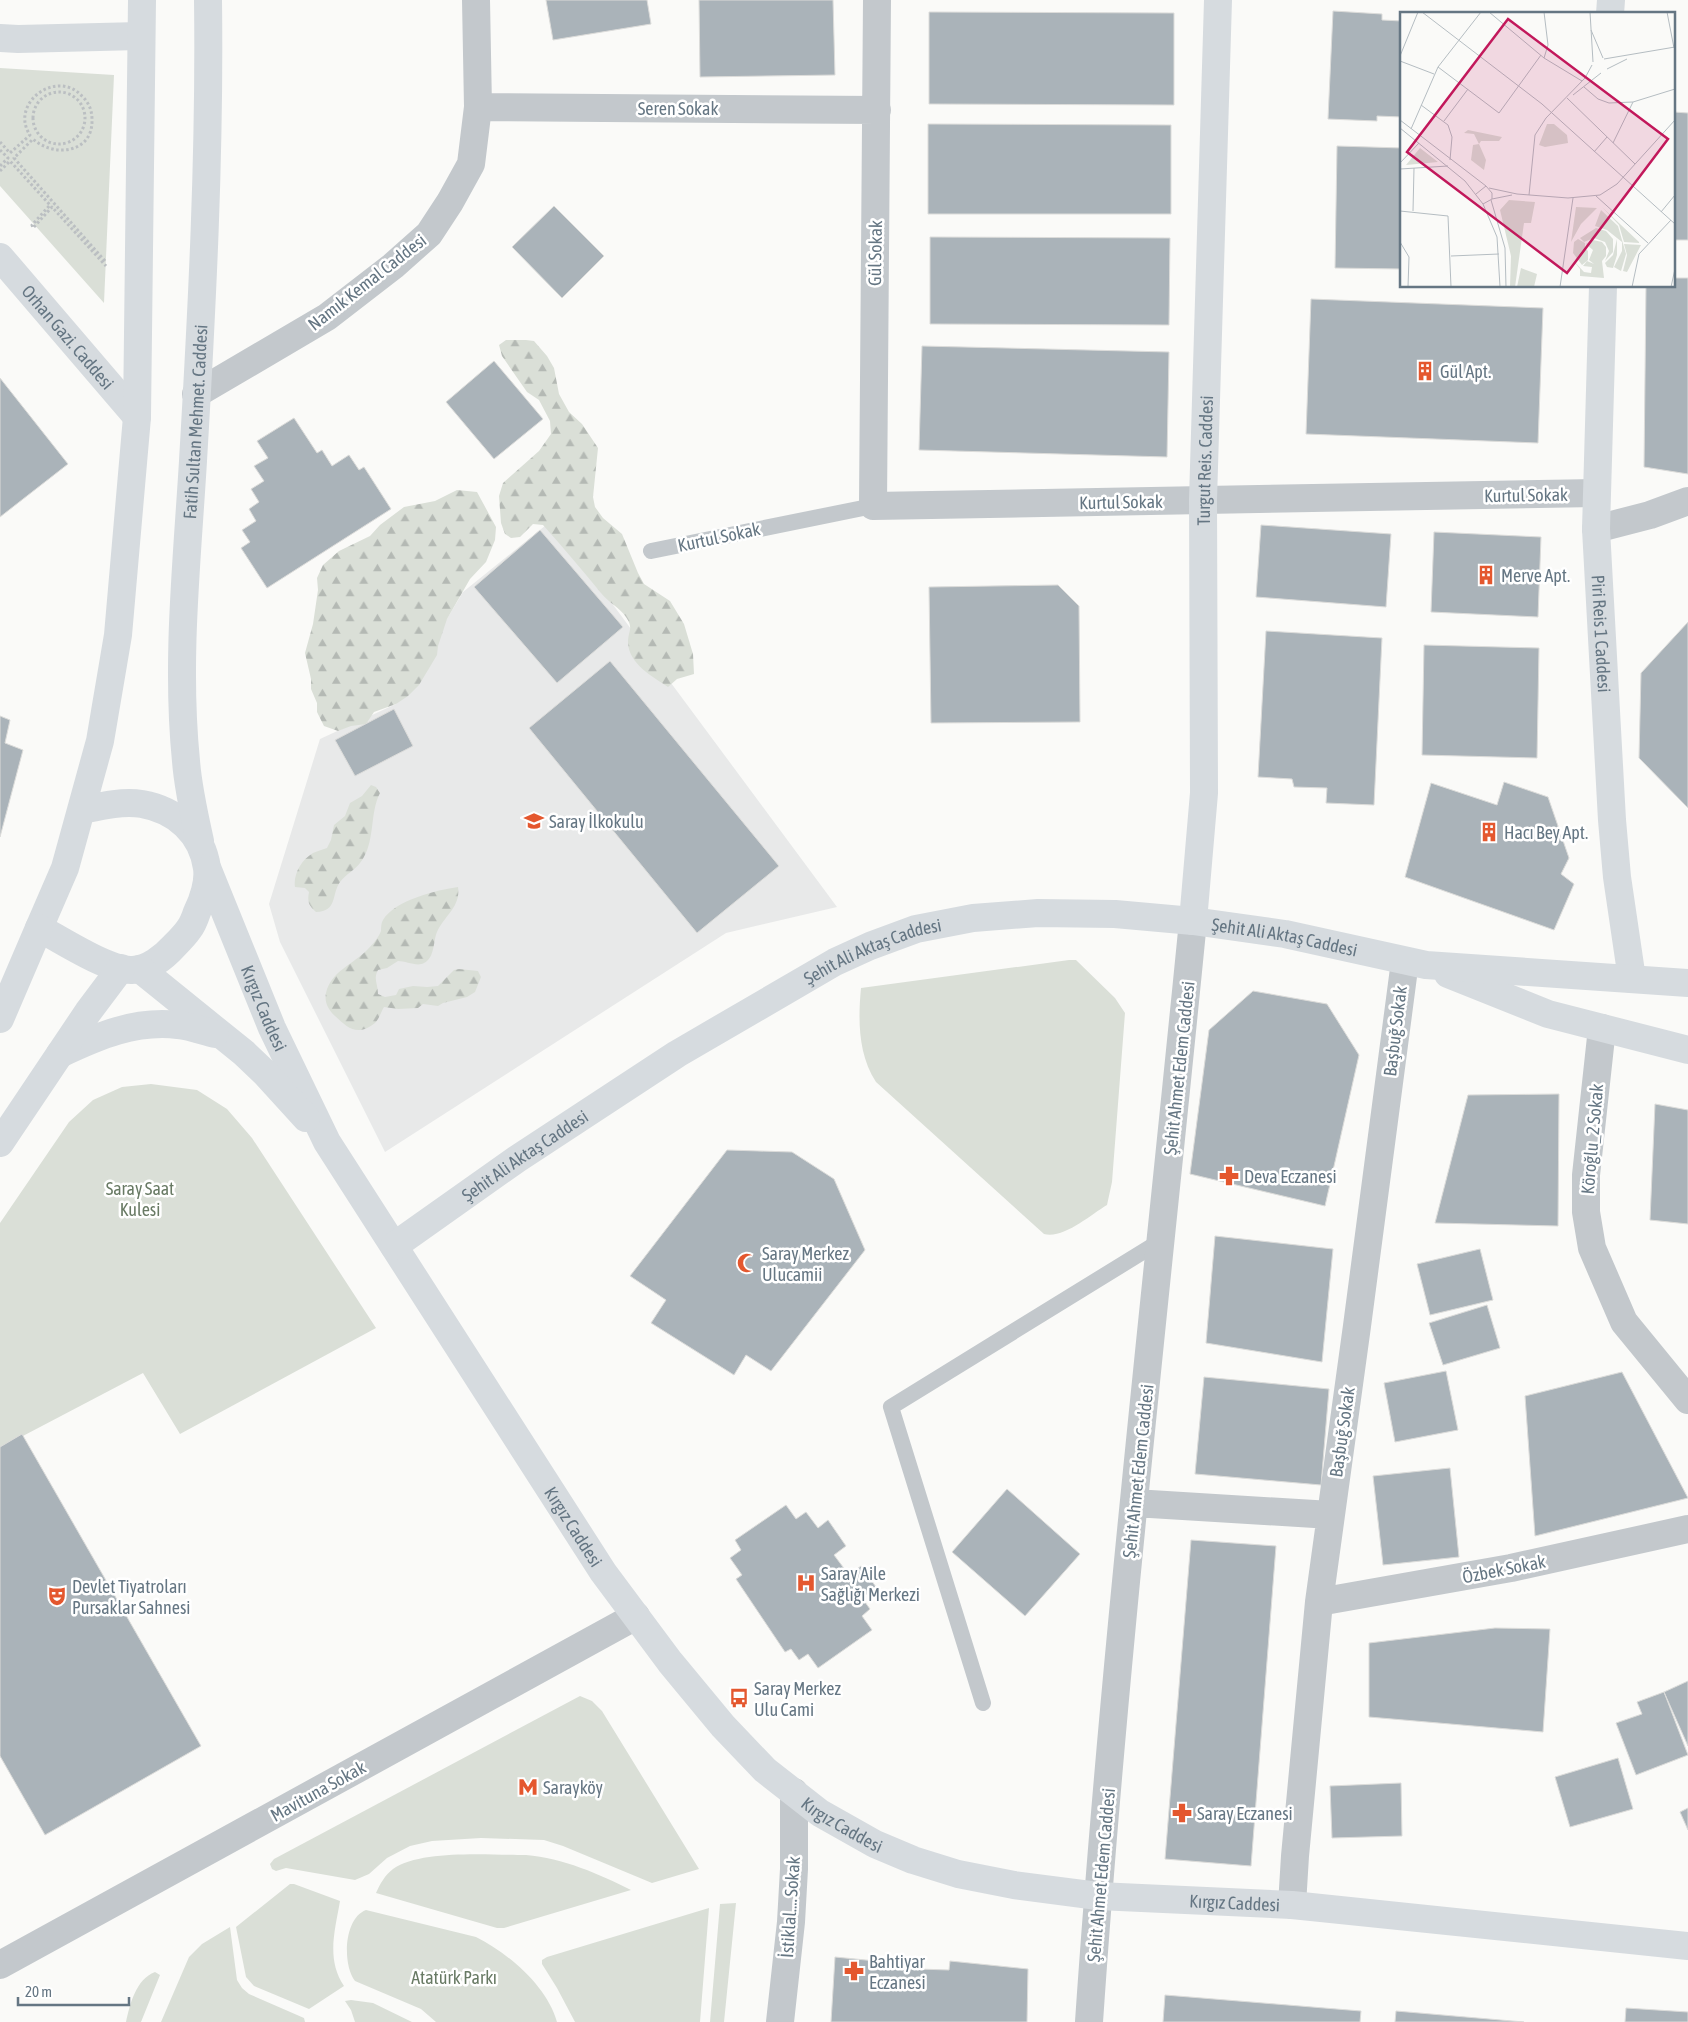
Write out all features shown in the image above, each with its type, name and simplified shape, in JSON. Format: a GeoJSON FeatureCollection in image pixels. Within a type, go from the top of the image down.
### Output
{"type":"FeatureCollection","features":[{"type":"Feature","properties":{"kind":"street"},"geometry":{"type":"LineString","coordinates":[[0,1019],[65,868],[100,741],[118,635],[137,417],[140,36],[142,0]]}},
{"type":"Feature","properties":{"kind":"street","name":"Fatih Sultan Mehmet. Caddesi"},"geometry":{"type":"LineString","coordinates":[[0,1143],[106,987],[131,968],[163,958],[190,929],[203,899],[208,870],[191,800],[186,761],[182,664],[186,552],[196,394],[210,104],[208,0]]}},
{"type":"Feature","properties":{"kind":"street","name":"Namık Kemal Caddesi"},"geometry":{"type":"LineString","coordinates":[[196,394],[327,317],[393,266],[429,234],[450,202],[470,164],[478,106],[476,0]]}},
{"type":"Feature","properties":{"kind":"street","name":"Gül Sokak"},"geometry":{"type":"LineString","coordinates":[[872,506],[877,0]]}},
{"type":"Feature","properties":{"kind":"street","name":"Turgut Reis. Caddesi"},"geometry":{"type":"LineString","coordinates":[[1193,921],[1204,793],[1203,500],[1218,0]]}},
{"type":"Feature","properties":{"kind":"street"},"geometry":{"type":"LineString","coordinates":[[0,38],[140,36]]}},
{"type":"Feature","properties":{"kind":"street","name":"Seren Sokak"},"geometry":{"type":"LineString","coordinates":[[478,106],[877,110]]}},
{"type":"Feature","properties":{"kind":"street","name":"Orhan Gazi. Caddesi"},"geometry":{"type":"LineString","coordinates":[[0,257],[137,417]]}},
{"type":"Feature","properties":{"kind":"street","name":"Piri Reis 1 Caddesi"},"geometry":{"type":"LineString","coordinates":[[1603,288],[1596,529],[1612,820],[1617,878],[1632,979]]}},
{"type":"Feature","properties":{"kind":"street","name":"Kurtul Sokak"},"geometry":{"type":"LineString","coordinates":[[872,506],[1596,493]]}},
{"type":"Feature","properties":{"kind":"street"},"geometry":{"type":"LineString","coordinates":[[1596,529],[1650,515],[1688,501]]}},
{"type":"Feature","properties":{"kind":"street","name":"Fatih Sultan Mehmet. Caddesi"},"geometry":{"type":"LineString","coordinates":[[82,810],[112,804],[141,804],[164,810],[183,823],[200,841]]}},
{"type":"Feature","properties":{"kind":"street","name":"Kırgız Caddesi"},"geometry":{"type":"LineString","coordinates":[[208,870],[272,1028],[327,1142],[603,1572],[670,1662],[723,1726],[765,1770],[828,1817],[875,1844],[912,1860],[958,1874],[1014,1885],[1098,1896],[1292,1905],[1688,1946]]}},
{"type":"Feature","properties":{"kind":"street","name":"Şehit Ali Aktaş Caddesi"},"geometry":{"type":"LineString","coordinates":[[394,1246],[533,1148],[678,1054],[819,972],[870,946],[916,929],[973,918],[1038,913],[1115,914],[1193,921],[1285,934],[1415,963],[1688,983]]}},
{"type":"Feature","properties":{"kind":"street","name":"Şehit Ahmet Edem Caddesi"},"geometry":{"type":"LineString","coordinates":[[1089,2022],[1098,1896],[1134,1503],[1193,921]]}},
{"type":"Feature","properties":{"kind":"street"},"geometry":{"type":"LineString","coordinates":[[39,928],[88,955],[131,968]]}},
{"type":"Feature","properties":{"kind":"street","name":"Şehit Ali Aktaş Caddesi"},"geometry":{"type":"LineString","coordinates":[[1415,963],[1548,1014],[1688,1050]]}},
{"type":"Feature","properties":{"kind":"street","name":"Başbuğ Sokak"},"geometry":{"type":"LineString","coordinates":[[1292,1905],[1294,1856],[1319,1602],[1357,1326],[1415,963]]}},
{"type":"Feature","properties":{"kind":"street","name":"Kırgız Caddesi"},"geometry":{"type":"LineString","coordinates":[[131,968],[224,1036],[265,1073],[327,1142]]}},
{"type":"Feature","properties":{"kind":"street"},"geometry":{"type":"LineString","coordinates":[[59,1055],[97,1036],[129,1027],[160,1024],[180,1025],[224,1036]]}},
{"type":"Feature","properties":{"kind":"street","name":"Köroğlu_2 Sokak"},"geometry":{"type":"LineString","coordinates":[[1602,1028],[1586,1176],[1586,1212],[1592,1248],[1624,1322],[1688,1400]]}},
{"type":"Feature","properties":{"kind":"street"},"geometry":{"type":"LineString","coordinates":[[1134,1503],[1331,1515]]}},
{"type":"Feature","properties":{"kind":"street","name":"Özbek Sokak"},"geometry":{"type":"LineString","coordinates":[[1319,1602],[1511,1568],[1688,1529]]}},
{"type":"Feature","properties":{"kind":"street","name":"Mavituna Sokak"},"geometry":{"type":"LineString","coordinates":[[0,1965],[636,1616]]}},
{"type":"Feature","properties":{"kind":"street","name":"İstiklal.... Sokak"},"geometry":{"type":"LineString","coordinates":[[780,2022],[791,1922],[794,1869],[794,1792]]}},
{"type":"Feature","properties":{"kind":"lane","name":"Kurtul Sokak"},"geometry":{"type":"LineString","coordinates":[[651,551],[872,506]]}},
{"type":"Feature","properties":{"kind":"lane"},"geometry":{"type":"LineString","coordinates":[[983,1703],[891,1407],[1162,1240]]}},
{"type":"Feature","properties":{"kind":"path"},"geometry":{"type":"LineString","coordinates":[[0,142],[10,153],[30,135],[26,128],[27,108],[36,95],[46,88],[54,86],[70,88],[78,92],[86,100],[91,108],[92,128],[83,144],[68,150],[56,150],[43,146],[34,139],[14,158],[109,265],[109,268],[52,207],[33,228],[32,225],[50,205],[10,161],[0,171]]}},
{"type":"Feature","properties":{"kind":"path"},"geometry":{"type":"LineString","coordinates":[[64,92],[80,102],[85,120],[81,133],[72,142],[60,145],[53,144],[37,134],[32,122],[34,110],[36,104],[45,95],[64,92]]}},
{"type":"Feature","properties":{"kind":"path"},"geometry":{"type":"LineString","coordinates":[[0,150],[8,158],[0,166]]}},
{"type":"Feature","properties":{"kind":"shaded area","name":"Saray İlkokulu"},"geometry":{"type":"Polygon","coordinates":[[[551,521],[837,907],[726,933],[385,1152],[280,942],[269,904],[320,739],[396,704],[463,592],[551,521]]]}},
{"type":"Feature","properties":{"kind":"green space"},"geometry":{"type":"Polygon","coordinates":[[[0,68],[114,75],[104,303],[0,186],[0,68]]]}},
{"type":"Feature","properties":{"kind":"green space"},"geometry":{"type":"Polygon","coordinates":[[[506,340],[534,341],[547,356],[554,368],[559,394],[569,412],[582,424],[598,448],[593,497],[595,507],[603,518],[622,534],[644,584],[670,601],[684,624],[693,654],[694,674],[677,679],[668,687],[637,664],[629,651],[630,627],[626,617],[604,596],[543,525],[533,524],[520,537],[511,538],[505,534],[501,523],[499,496],[503,483],[539,451],[551,434],[550,421],[539,400],[527,392],[502,356],[499,345],[506,340]]]}},
{"type":"Feature","properties":{"kind":"green space"},"geometry":{"type":"Polygon","coordinates":[[[457,490],[477,492],[496,527],[495,540],[486,562],[470,579],[447,619],[437,655],[419,685],[408,696],[396,704],[374,712],[366,724],[351,726],[338,731],[324,726],[317,712],[317,703],[311,689],[311,679],[305,653],[313,624],[318,590],[317,578],[323,565],[339,551],[370,536],[380,525],[404,507],[435,501],[457,490]]]}},
{"type":"Feature","properties":{"kind":"green space"},"geometry":{"type":"Polygon","coordinates":[[[371,785],[376,787],[380,793],[374,810],[370,838],[365,855],[358,865],[340,882],[333,902],[328,909],[316,912],[309,904],[309,892],[305,888],[295,887],[297,873],[309,856],[327,848],[334,825],[345,816],[350,803],[362,796],[371,785]]]}},
{"type":"Feature","properties":{"kind":"green space"},"geometry":{"type":"Polygon","coordinates":[[[458,887],[455,906],[437,932],[428,961],[415,964],[398,961],[387,968],[378,970],[376,979],[378,994],[385,997],[396,995],[399,989],[413,986],[438,986],[454,970],[459,969],[478,971],[481,977],[475,992],[467,997],[438,1006],[423,1004],[418,1008],[398,1009],[384,1007],[375,1023],[363,1030],[349,1027],[335,1016],[326,1003],[326,993],[329,985],[338,973],[362,954],[379,936],[382,921],[389,913],[417,897],[458,887]]]}},
{"type":"Feature","properties":{"kind":"green space"},"geometry":{"type":"Polygon","coordinates":[[[1076,960],[1115,998],[1125,1013],[1112,1182],[1107,1205],[1068,1230],[1052,1235],[1044,1234],[876,1082],[870,1071],[863,1048],[860,1000],[861,988],[1076,960]]]}},
{"type":"Feature","properties":{"kind":"green space","name":"Saray Saat Kulesi"},"geometry":{"type":"Polygon","coordinates":[[[151,1084],[197,1090],[227,1109],[252,1138],[376,1328],[180,1434],[143,1373],[0,1448],[0,1223],[69,1122],[93,1100],[122,1087],[151,1084]]]}},
{"type":"Feature","properties":{"kind":"green space"},"geometry":{"type":"Polygon","coordinates":[[[580,1696],[592,1701],[602,1711],[699,1869],[652,1883],[544,1840],[481,1838],[432,1841],[410,1846],[387,1858],[369,1874],[355,1880],[286,1868],[276,1871],[272,1869],[270,1864],[274,1859],[580,1696]]]}},
{"type":"Feature","properties":{"kind":"green space"},"geometry":{"type":"Polygon","coordinates":[[[457,1854],[526,1855],[567,1863],[631,1890],[504,1928],[497,1928],[376,1893],[383,1880],[393,1869],[421,1858],[457,1854]]]}},
{"type":"Feature","properties":{"kind":"green space"},"geometry":{"type":"Polygon","coordinates":[[[290,1884],[340,1901],[333,1945],[335,1966],[344,1986],[309,2009],[254,1986],[246,1977],[236,1927],[290,1884]]]}},
{"type":"Feature","properties":{"kind":"green space"},"geometry":{"type":"Polygon","coordinates":[[[736,1903],[724,2022],[710,2022],[720,1904],[736,1903]]]}},
{"type":"Feature","properties":{"kind":"green space"},"geometry":{"type":"Polygon","coordinates":[[[709,1908],[700,2022],[575,2022],[542,1964],[542,1960],[547,1957],[709,1908]]]}},
{"type":"Feature","properties":{"kind":"green space","name":"Atatürk Parkı"},"geometry":{"type":"Polygon","coordinates":[[[366,1910],[476,1937],[488,1944],[513,1961],[525,1972],[545,1996],[557,2022],[436,2022],[421,2009],[355,1981],[348,1964],[347,1942],[353,1922],[366,1910]]]}},
{"type":"Feature","properties":{"kind":"green space"},"geometry":{"type":"Polygon","coordinates":[[[230,1927],[237,1980],[242,1988],[249,1994],[304,2018],[305,2022],[161,2022],[189,1957],[202,1944],[230,1927]]]}},
{"type":"Feature","properties":{"kind":"green space"},"geometry":{"type":"Polygon","coordinates":[[[155,1972],[160,1975],[141,2022],[126,2022],[132,2000],[139,1986],[148,1975],[155,1972]]]}},
{"type":"Feature","properties":{"kind":"green space"},"geometry":{"type":"Polygon","coordinates":[[[345,2001],[373,2003],[412,2022],[355,2022],[351,2010],[345,2001]]]}},
{"type":"Feature","properties":{"kind":"building"},"geometry":{"type":"Polygon","coordinates":[[[546,0],[647,0],[651,24],[553,40],[546,0]]]}},
{"type":"Feature","properties":{"kind":"building"},"geometry":{"type":"Polygon","coordinates":[[[699,0],[833,0],[835,75],[700,77],[699,0]]]}},
{"type":"Feature","properties":{"kind":"building"},"geometry":{"type":"Polygon","coordinates":[[[1333,11],[1382,14],[1382,20],[1400,21],[1400,117],[1377,116],[1377,121],[1328,119],[1333,11]]]}},
{"type":"Feature","properties":{"kind":"building"},"geometry":{"type":"Polygon","coordinates":[[[929,12],[1174,13],[1174,105],[929,104],[929,12]]]}},
{"type":"Feature","properties":{"kind":"building"},"geometry":{"type":"Polygon","coordinates":[[[1676,112],[1688,113],[1688,240],[1676,240],[1676,112]]]}},
{"type":"Feature","properties":{"kind":"building"},"geometry":{"type":"Polygon","coordinates":[[[928,124],[1171,125],[1171,214],[928,214],[928,124]]]}},
{"type":"Feature","properties":{"kind":"building"},"geometry":{"type":"Polygon","coordinates":[[[1337,146],[1400,148],[1400,269],[1335,268],[1337,146]]]}},
{"type":"Feature","properties":{"kind":"building"},"geometry":{"type":"Polygon","coordinates":[[[554,206],[604,256],[562,298],[512,247],[554,206]]]}},
{"type":"Feature","properties":{"kind":"building"},"geometry":{"type":"Polygon","coordinates":[[[930,237],[1170,238],[1169,325],[930,324],[930,237]]]}},
{"type":"Feature","properties":{"kind":"building"},"geometry":{"type":"Polygon","coordinates":[[[1676,278],[1688,278],[1688,474],[1644,467],[1646,288],[1676,288],[1676,278]]]}},
{"type":"Feature","properties":{"kind":"building","name":"Gül Apt."},"geometry":{"type":"Polygon","coordinates":[[[1311,299],[1543,308],[1538,443],[1306,434],[1311,299]]]}},
{"type":"Feature","properties":{"kind":"building"},"geometry":{"type":"Polygon","coordinates":[[[922,346],[1169,352],[1167,457],[919,450],[922,346]]]}},
{"type":"Feature","properties":{"kind":"building"},"geometry":{"type":"Polygon","coordinates":[[[494,361],[543,419],[494,459],[446,402],[494,361]]]}},
{"type":"Feature","properties":{"kind":"building"},"geometry":{"type":"Polygon","coordinates":[[[0,378],[68,464],[0,517],[0,378]]]}},
{"type":"Feature","properties":{"kind":"building"},"geometry":{"type":"Polygon","coordinates":[[[294,418],[317,453],[322,450],[332,466],[349,455],[359,470],[364,467],[391,509],[267,588],[241,548],[250,542],[242,530],[256,521],[249,509],[259,502],[251,489],[264,481],[254,466],[268,458],[257,441],[294,418]]]}},
{"type":"Feature","properties":{"kind":"building"},"geometry":{"type":"Polygon","coordinates":[[[1261,525],[1391,534],[1386,607],[1256,597],[1261,525]]]}},
{"type":"Feature","properties":{"kind":"building"},"geometry":{"type":"Polygon","coordinates":[[[540,530],[623,627],[557,683],[474,587],[540,530]]]}},
{"type":"Feature","properties":{"kind":"building","name":"Merve Apt."},"geometry":{"type":"Polygon","coordinates":[[[1434,532],[1541,537],[1538,617],[1431,612],[1434,532]]]}},
{"type":"Feature","properties":{"kind":"building"},"geometry":{"type":"Polygon","coordinates":[[[1058,585],[1079,606],[1080,722],[931,723],[929,587],[1058,585]]]}},
{"type":"Feature","properties":{"kind":"building"},"geometry":{"type":"Polygon","coordinates":[[[1688,622],[1688,808],[1639,758],[1641,673],[1688,622]]]}},
{"type":"Feature","properties":{"kind":"building"},"geometry":{"type":"Polygon","coordinates":[[[1266,631],[1382,638],[1374,805],[1326,803],[1327,788],[1294,787],[1292,779],[1258,777],[1266,631]]]}},
{"type":"Feature","properties":{"kind":"building"},"geometry":{"type":"Polygon","coordinates":[[[1424,645],[1539,648],[1537,758],[1422,755],[1424,645]]]}},
{"type":"Feature","properties":{"kind":"building"},"geometry":{"type":"Polygon","coordinates":[[[610,661],[779,866],[697,933],[529,728],[610,661]]]}},
{"type":"Feature","properties":{"kind":"building"},"geometry":{"type":"Polygon","coordinates":[[[394,709],[413,746],[355,776],[335,740],[394,709]]]}},
{"type":"Feature","properties":{"kind":"building"},"geometry":{"type":"Polygon","coordinates":[[[0,716],[10,720],[5,743],[23,750],[0,837],[0,716]]]}},
{"type":"Feature","properties":{"kind":"building","name":"Hacı Bey Apt."},"geometry":{"type":"Polygon","coordinates":[[[1504,782],[1548,797],[1569,858],[1561,874],[1574,884],[1554,930],[1405,877],[1431,783],[1497,805],[1504,782]]]}},
{"type":"Feature","properties":{"kind":"building"},"geometry":{"type":"Polygon","coordinates":[[[1253,991],[1327,1004],[1359,1055],[1325,1206],[1190,1174],[1209,1030],[1253,991]]]}},
{"type":"Feature","properties":{"kind":"building"},"geometry":{"type":"Polygon","coordinates":[[[1559,1094],[1558,1226],[1435,1223],[1468,1095],[1559,1094]]]}},
{"type":"Feature","properties":{"kind":"building"},"geometry":{"type":"Polygon","coordinates":[[[1655,1104],[1688,1110],[1688,1224],[1650,1220],[1655,1104]]]}},
{"type":"Feature","properties":{"kind":"building","name":"Saray Merkez Ulucamii"},"geometry":{"type":"Polygon","coordinates":[[[727,1150],[792,1152],[834,1179],[865,1250],[771,1371],[746,1355],[734,1375],[651,1323],[666,1300],[630,1276],[727,1150]]]}},
{"type":"Feature","properties":{"kind":"building"},"geometry":{"type":"Polygon","coordinates":[[[1215,1236],[1333,1249],[1322,1362],[1206,1343],[1215,1236]]]}},
{"type":"Feature","properties":{"kind":"building"},"geometry":{"type":"Polygon","coordinates":[[[1480,1249],[1493,1300],[1430,1315],[1417,1264],[1480,1249]]]}},
{"type":"Feature","properties":{"kind":"building"},"geometry":{"type":"Polygon","coordinates":[[[1487,1305],[1500,1348],[1443,1365],[1429,1323],[1487,1305]]]}},
{"type":"Feature","properties":{"kind":"building"},"geometry":{"type":"Polygon","coordinates":[[[1446,1371],[1458,1430],[1395,1442],[1384,1383],[1446,1371]]]}},
{"type":"Feature","properties":{"kind":"building"},"geometry":{"type":"Polygon","coordinates":[[[1622,1372],[1688,1498],[1535,1536],[1525,1396],[1622,1372]]]}},
{"type":"Feature","properties":{"kind":"building"},"geometry":{"type":"Polygon","coordinates":[[[1204,1377],[1329,1389],[1321,1485],[1195,1474],[1204,1377]]]}},
{"type":"Feature","properties":{"kind":"building","name":"Devlet Tiyatroları Pursaklar Sahnesi"},"geometry":{"type":"Polygon","coordinates":[[[22,1434],[201,1746],[45,1835],[0,1756],[0,1447],[22,1434]]]}},
{"type":"Feature","properties":{"kind":"building"},"geometry":{"type":"Polygon","coordinates":[[[1450,1468],[1459,1557],[1383,1565],[1373,1476],[1450,1468]]]}},
{"type":"Feature","properties":{"kind":"building"},"geometry":{"type":"Polygon","coordinates":[[[1007,1489],[1080,1554],[1025,1616],[952,1552],[1007,1489]]]}},
{"type":"Feature","properties":{"kind":"building","name":"Saray Aile Sağlığı Merkezi"},"geometry":{"type":"Polygon","coordinates":[[[786,1505],[796,1519],[806,1512],[818,1528],[828,1520],[846,1546],[834,1555],[849,1575],[861,1566],[876,1587],[862,1598],[870,1609],[862,1616],[872,1630],[818,1668],[808,1654],[799,1660],[791,1649],[785,1652],[736,1579],[742,1575],[730,1558],[741,1550],[735,1540],[786,1505]]]}},
{"type":"Feature","properties":{"kind":"building"},"geometry":{"type":"Polygon","coordinates":[[[1191,1540],[1276,1546],[1251,1866],[1165,1859],[1191,1540]]]}},
{"type":"Feature","properties":{"kind":"building"},"geometry":{"type":"Polygon","coordinates":[[[1495,1628],[1550,1629],[1543,1732],[1369,1717],[1369,1643],[1495,1628]]]}},
{"type":"Feature","properties":{"kind":"building"},"geometry":{"type":"Polygon","coordinates":[[[1688,1681],[1688,1746],[1664,1692],[1688,1681]]]}},
{"type":"Feature","properties":{"kind":"building"},"geometry":{"type":"Polygon","coordinates":[[[1664,1692],[1688,1755],[1636,1775],[1616,1723],[1642,1714],[1637,1702],[1664,1692]]]}},
{"type":"Feature","properties":{"kind":"building"},"geometry":{"type":"Polygon","coordinates":[[[1618,1758],[1633,1809],[1570,1827],[1555,1777],[1618,1758]]]}},
{"type":"Feature","properties":{"kind":"building"},"geometry":{"type":"Polygon","coordinates":[[[1401,1783],[1402,1836],[1332,1838],[1330,1786],[1401,1783]]]}},
{"type":"Feature","properties":{"kind":"building"},"geometry":{"type":"Polygon","coordinates":[[[1688,1808],[1688,1830],[1680,1812],[1688,1808]]]}},
{"type":"Feature","properties":{"kind":"building"},"geometry":{"type":"Polygon","coordinates":[[[835,1957],[886,1962],[887,1968],[949,1970],[950,1961],[1028,1969],[1027,2022],[831,2022],[835,1957]]]}},
{"type":"Feature","properties":{"kind":"building"},"geometry":{"type":"Polygon","coordinates":[[[1165,1995],[1361,2011],[1360,2022],[1163,2022],[1165,1995]]]}},
{"type":"Feature","properties":{"kind":"building"},"geometry":{"type":"Polygon","coordinates":[[[1626,2008],[1688,2012],[1688,2022],[1625,2022],[1626,2008]]]}},
{"type":"Feature","properties":{"kind":"building"},"geometry":{"type":"Polygon","coordinates":[[[1396,2011],[1524,2022],[1395,2022],[1396,2011]]]}},
{"type":"Feature","properties":{"kind":"place","name":"Gül Apt."},"geometry":{"type":"Point","coordinates":[1425,371]}},
{"type":"Feature","properties":{"kind":"place","name":"Merve Apt."},"geometry":{"type":"Point","coordinates":[1486,575]}},
{"type":"Feature","properties":{"kind":"place","name":"Saray İlkokulu"},"geometry":{"type":"Point","coordinates":[534,821]}},
{"type":"Feature","properties":{"kind":"place","name":"Hacı Bey Apt."},"geometry":{"type":"Point","coordinates":[1489,832]}},
{"type":"Feature","properties":{"kind":"place","name":"Deva Eczanesi"},"geometry":{"type":"Point","coordinates":[1229,1176]}},
{"type":"Feature","properties":{"kind":"place","name":"Saray Merkez Ulucamii"},"geometry":{"type":"Point","coordinates":[747,1263]}},
{"type":"Feature","properties":{"kind":"place","name":"Saray Aile Sağlığı Merkezi"},"geometry":{"type":"Point","coordinates":[806,1583]}},
{"type":"Feature","properties":{"kind":"place","name":"Devlet Tiyatroları Pursaklar Sahnesi"},"geometry":{"type":"Point","coordinates":[57,1596]}},
{"type":"Feature","properties":{"kind":"place","name":"Saray Merkez Ulu Cami"},"geometry":{"type":"Point","coordinates":[739,1698]}},
{"type":"Feature","properties":{"kind":"place","name":"Sarayköy"},"geometry":{"type":"Point","coordinates":[528,1787]}},
{"type":"Feature","properties":{"kind":"place","name":"Saray Eczanesi"},"geometry":{"type":"Point","coordinates":[1182,1813]}},
{"type":"Feature","properties":{"kind":"place","name":"Bahtiyar Eczanesi"},"geometry":{"type":"Point","coordinates":[854,1971]}}]}
